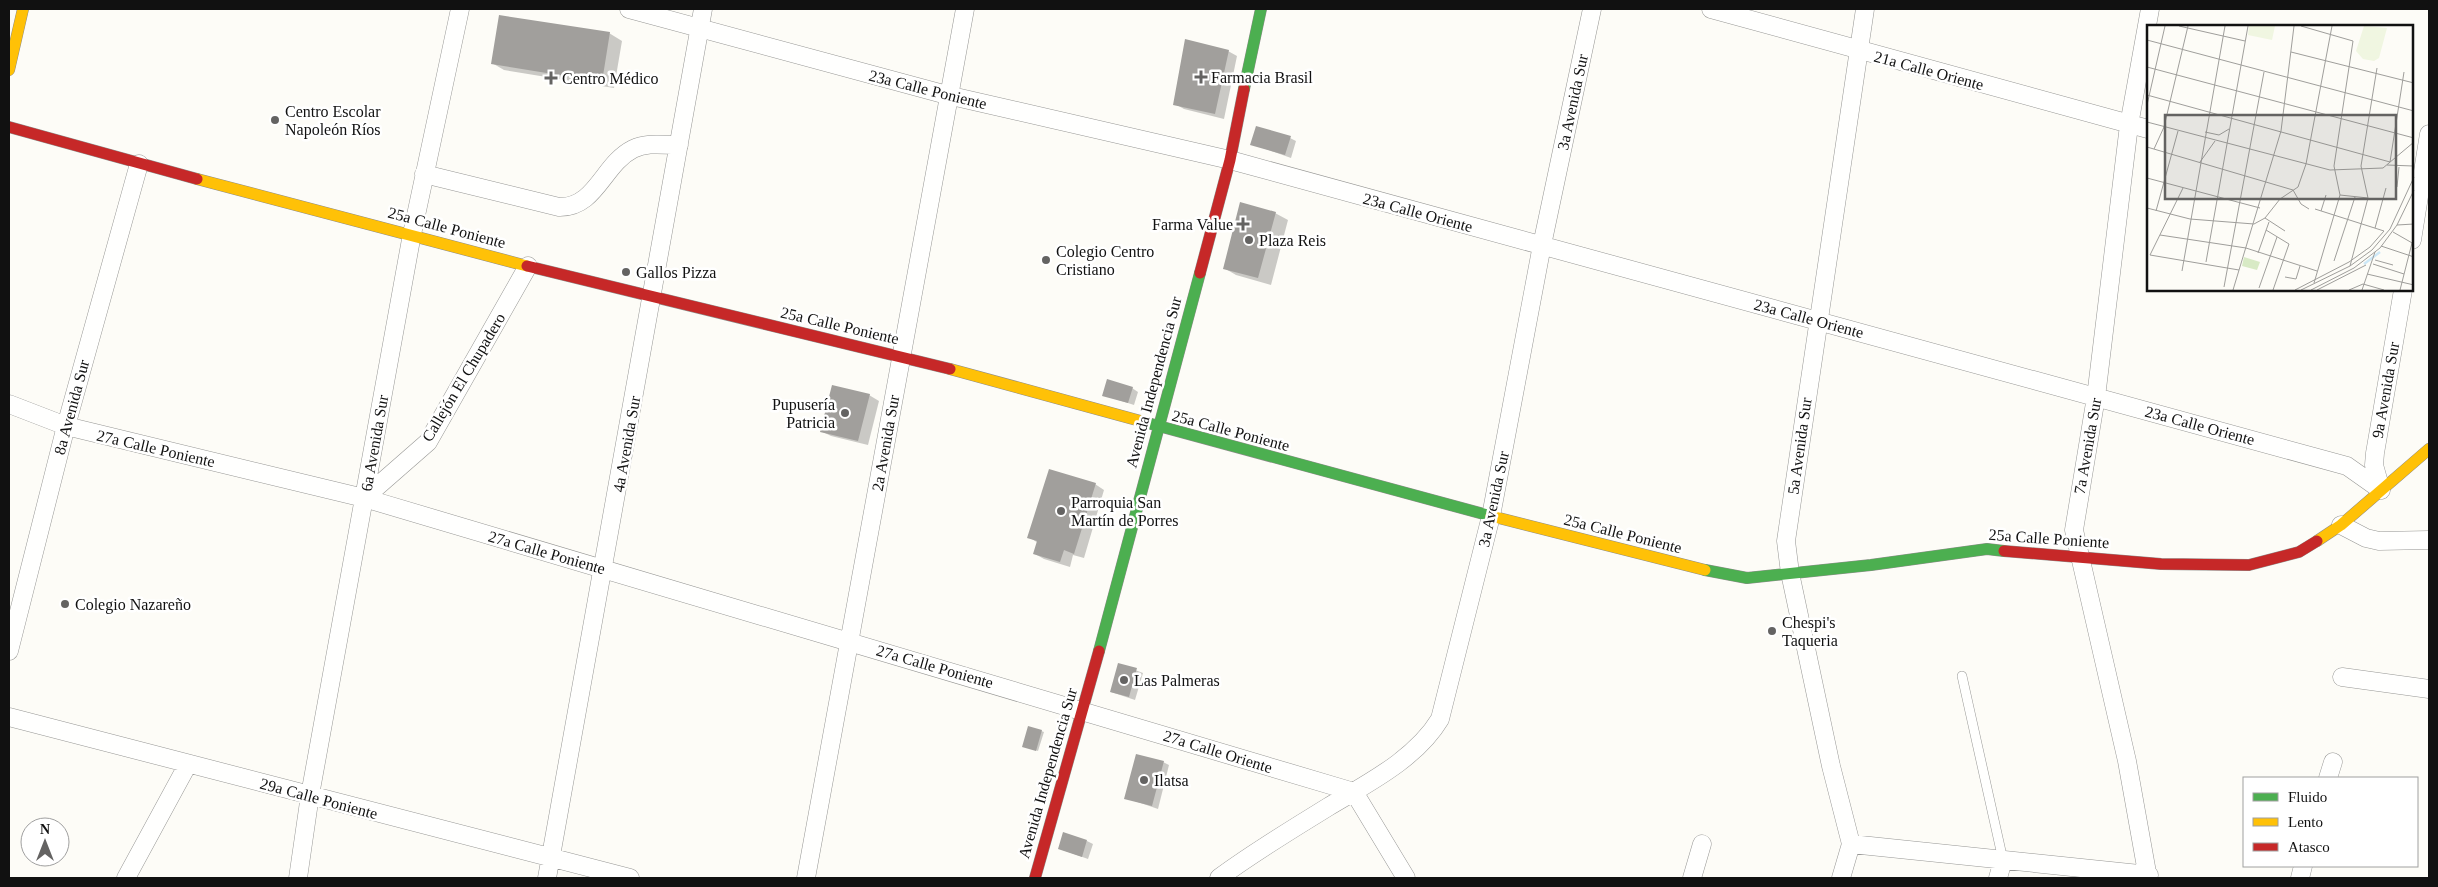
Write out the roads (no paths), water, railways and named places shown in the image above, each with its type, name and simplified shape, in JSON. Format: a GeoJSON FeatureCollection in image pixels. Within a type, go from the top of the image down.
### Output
{"type":"FeatureCollection","features":[{"type":"Feature","properties":{"kind":"street"},"geometry":{"type":"LineString","coordinates":[[9,70],[23,9]]}},
{"type":"Feature","properties":{"kind":"street","name":"6a Avenida Sur"},"geometry":{"type":"LineString","coordinates":[[298,878],[310,795],[412,234],[460,9]]}},
{"type":"Feature","properties":{"kind":"street","name":"23a Calle Poniente"},"geometry":{"type":"LineString","coordinates":[[629,9],[948,95],[1230,160]]}},
{"type":"Feature","properties":{"kind":"street","name":"4a Avenida Sur"},"geometry":{"type":"LineString","coordinates":[[547,878],[604,569],[703,9]]}},
{"type":"Feature","properties":{"kind":"street","name":"2a Avenida Sur"},"geometry":{"type":"LineString","coordinates":[[806,878],[965,9]]}},
{"type":"Feature","properties":{"kind":"street","name":"Avenida Independencia Sur"},"geometry":{"type":"LineString","coordinates":[[1035,878],[1083,710],[1157,427],[1230,160],[1261,9]]}},
{"type":"Feature","properties":{"kind":"street","name":"3a Avenida Sur"},"geometry":{"type":"LineString","coordinates":[[1219,878],[1251,854],[1354,792],[1410,754],[1431,733],[1440,718],[1490,516],[1542,246],[1592,9]]}},
{"type":"Feature","properties":{"kind":"street","name":"21a Calle Oriente"},"geometry":{"type":"LineString","coordinates":[[1711,9],[2147,129]]}},
{"type":"Feature","properties":{"kind":"street","name":"5a Avenida Sur"},"geometry":{"type":"LineString","coordinates":[[1851,844],[1832,766],[1786,553],[1787,529],[1817,321],[1866,9]]}},
{"type":"Feature","properties":{"kind":"street","name":"7a Avenida Sur"},"geometry":{"type":"LineString","coordinates":[[2147,25],[2150,9]]}},
{"type":"Feature","properties":{"kind":"street","name":"7a Avenida Sur"},"geometry":{"type":"LineString","coordinates":[[2147,26],[2129,125],[2096,397],[2074,522],[2078,556],[2127,760],[2148,877]]}},
{"type":"Feature","properties":{"kind":"street","name":"25a Calle Poniente"},"geometry":{"type":"LineString","coordinates":[[9,127],[139,164],[412,234],[528,266],[901,356],[1490,516],[1724,574],[1758,578],[1987,548],[2161,564],[2248,565],[2299,552],[2341,525],[2429,449]]}},
{"type":"Feature","properties":{"kind":"street"},"geometry":{"type":"LineString","coordinates":[[2413,234],[2429,134]]}},
{"type":"Feature","properties":{"kind":"street"},"geometry":{"type":"LineString","coordinates":[[424,174],[559,207],[571,207],[582,202],[619,159],[633,149],[647,144],[678,145]]}},
{"type":"Feature","properties":{"kind":"street","name":"23a Calle Oriente"},"geometry":{"type":"LineString","coordinates":[[1230,160],[2347,466],[2382,490]]}},
{"type":"Feature","properties":{"kind":"street","name":"8a Avenida Sur"},"geometry":{"type":"LineString","coordinates":[[9,652],[66,426],[139,164]]}},
{"type":"Feature","properties":{"kind":"street","name":"Callejón El Chupadero"},"geometry":{"type":"LineString","coordinates":[[364,498],[428,442],[528,266]]}},
{"type":"Feature","properties":{"kind":"street","name":"9a Avenida Sur"},"geometry":{"type":"LineString","coordinates":[[2382,490],[2374,465],[2374,453],[2403,291]]}},
{"type":"Feature","properties":{"kind":"street","name":"27a Calle Poniente"},"geometry":{"type":"LineString","coordinates":[[9,404],[66,426],[364,498],[1083,710]]}},
{"type":"Feature","properties":{"kind":"street"},"geometry":{"type":"LineString","coordinates":[[2341,525],[2366,538],[2379,541],[2429,540]]}},
{"type":"Feature","properties":{"kind":"street"},"geometry":{"type":"LineString","coordinates":[[2342,677],[2429,689]]}},
{"type":"Feature","properties":{"kind":"street","name":"27a Calle Oriente"},"geometry":{"type":"LineString","coordinates":[[1083,710],[1354,792]]}},
{"type":"Feature","properties":{"kind":"street","name":"29a Calle Poniente"},"geometry":{"type":"LineString","coordinates":[[9,717],[630,878]]}},
{"type":"Feature","properties":{"kind":"street"},"geometry":{"type":"LineString","coordinates":[[126,878],[188,764]]}},
{"type":"Feature","properties":{"kind":"street"},"geometry":{"type":"LineString","coordinates":[[1354,792],[1406,878]]}},
{"type":"Feature","properties":{"kind":"street"},"geometry":{"type":"LineString","coordinates":[[1692,878],[1702,844]]}},
{"type":"Feature","properties":{"kind":"street"},"geometry":{"type":"LineString","coordinates":[[1841,878],[1851,844],[2148,877]]}},
{"type":"Feature","properties":{"kind":"street"},"geometry":{"type":"LineString","coordinates":[[1998,878],[2003,860]]}},
{"type":"Feature","properties":{"kind":"lane"},"geometry":{"type":"LineString","coordinates":[[1962,676],[2003,860]]}},
{"type":"Feature","properties":{"kind":"place","name":"Farmacia Brasil"},"geometry":{"type":"Point","coordinates":[1201,77]}},
{"type":"Feature","properties":{"kind":"place","name":"Centro Médico"},"geometry":{"type":"Point","coordinates":[551,78]}},
{"type":"Feature","properties":{"kind":"place","name":"Centro Escolar Napoleón Ríos"},"geometry":{"type":"Point","coordinates":[275,120]}},
{"type":"Feature","properties":{"kind":"place","name":"Farma Value"},"geometry":{"type":"Point","coordinates":[1243,224]}},
{"type":"Feature","properties":{"kind":"place","name":"Plaza Reis"},"geometry":{"type":"Point","coordinates":[1249,240]}},
{"type":"Feature","properties":{"kind":"place","name":"Colegio Centro Cristiano"},"geometry":{"type":"Point","coordinates":[1046,260]}},
{"type":"Feature","properties":{"kind":"place","name":"Gallos Pizza"},"geometry":{"type":"Point","coordinates":[626,272]}},
{"type":"Feature","properties":{"kind":"place","name":"Pupusería Patricia"},"geometry":{"type":"Point","coordinates":[845,413]}},
{"type":"Feature","properties":{"kind":"place","name":"Parroquia San Martín de Porres"},"geometry":{"type":"Point","coordinates":[1061,511]}},
{"type":"Feature","properties":{"kind":"place","name":"Colegio Nazareño"},"geometry":{"type":"Point","coordinates":[65,604]}},
{"type":"Feature","properties":{"kind":"place","name":"Chespi's Taqueria"},"geometry":{"type":"Point","coordinates":[1772,631]}},
{"type":"Feature","properties":{"kind":"place","name":"Las Palmeras"},"geometry":{"type":"Point","coordinates":[1124,680]}},
{"type":"Feature","properties":{"kind":"place","name":"Ilatsa"},"geometry":{"type":"Point","coordinates":[1144,780]}}]}
